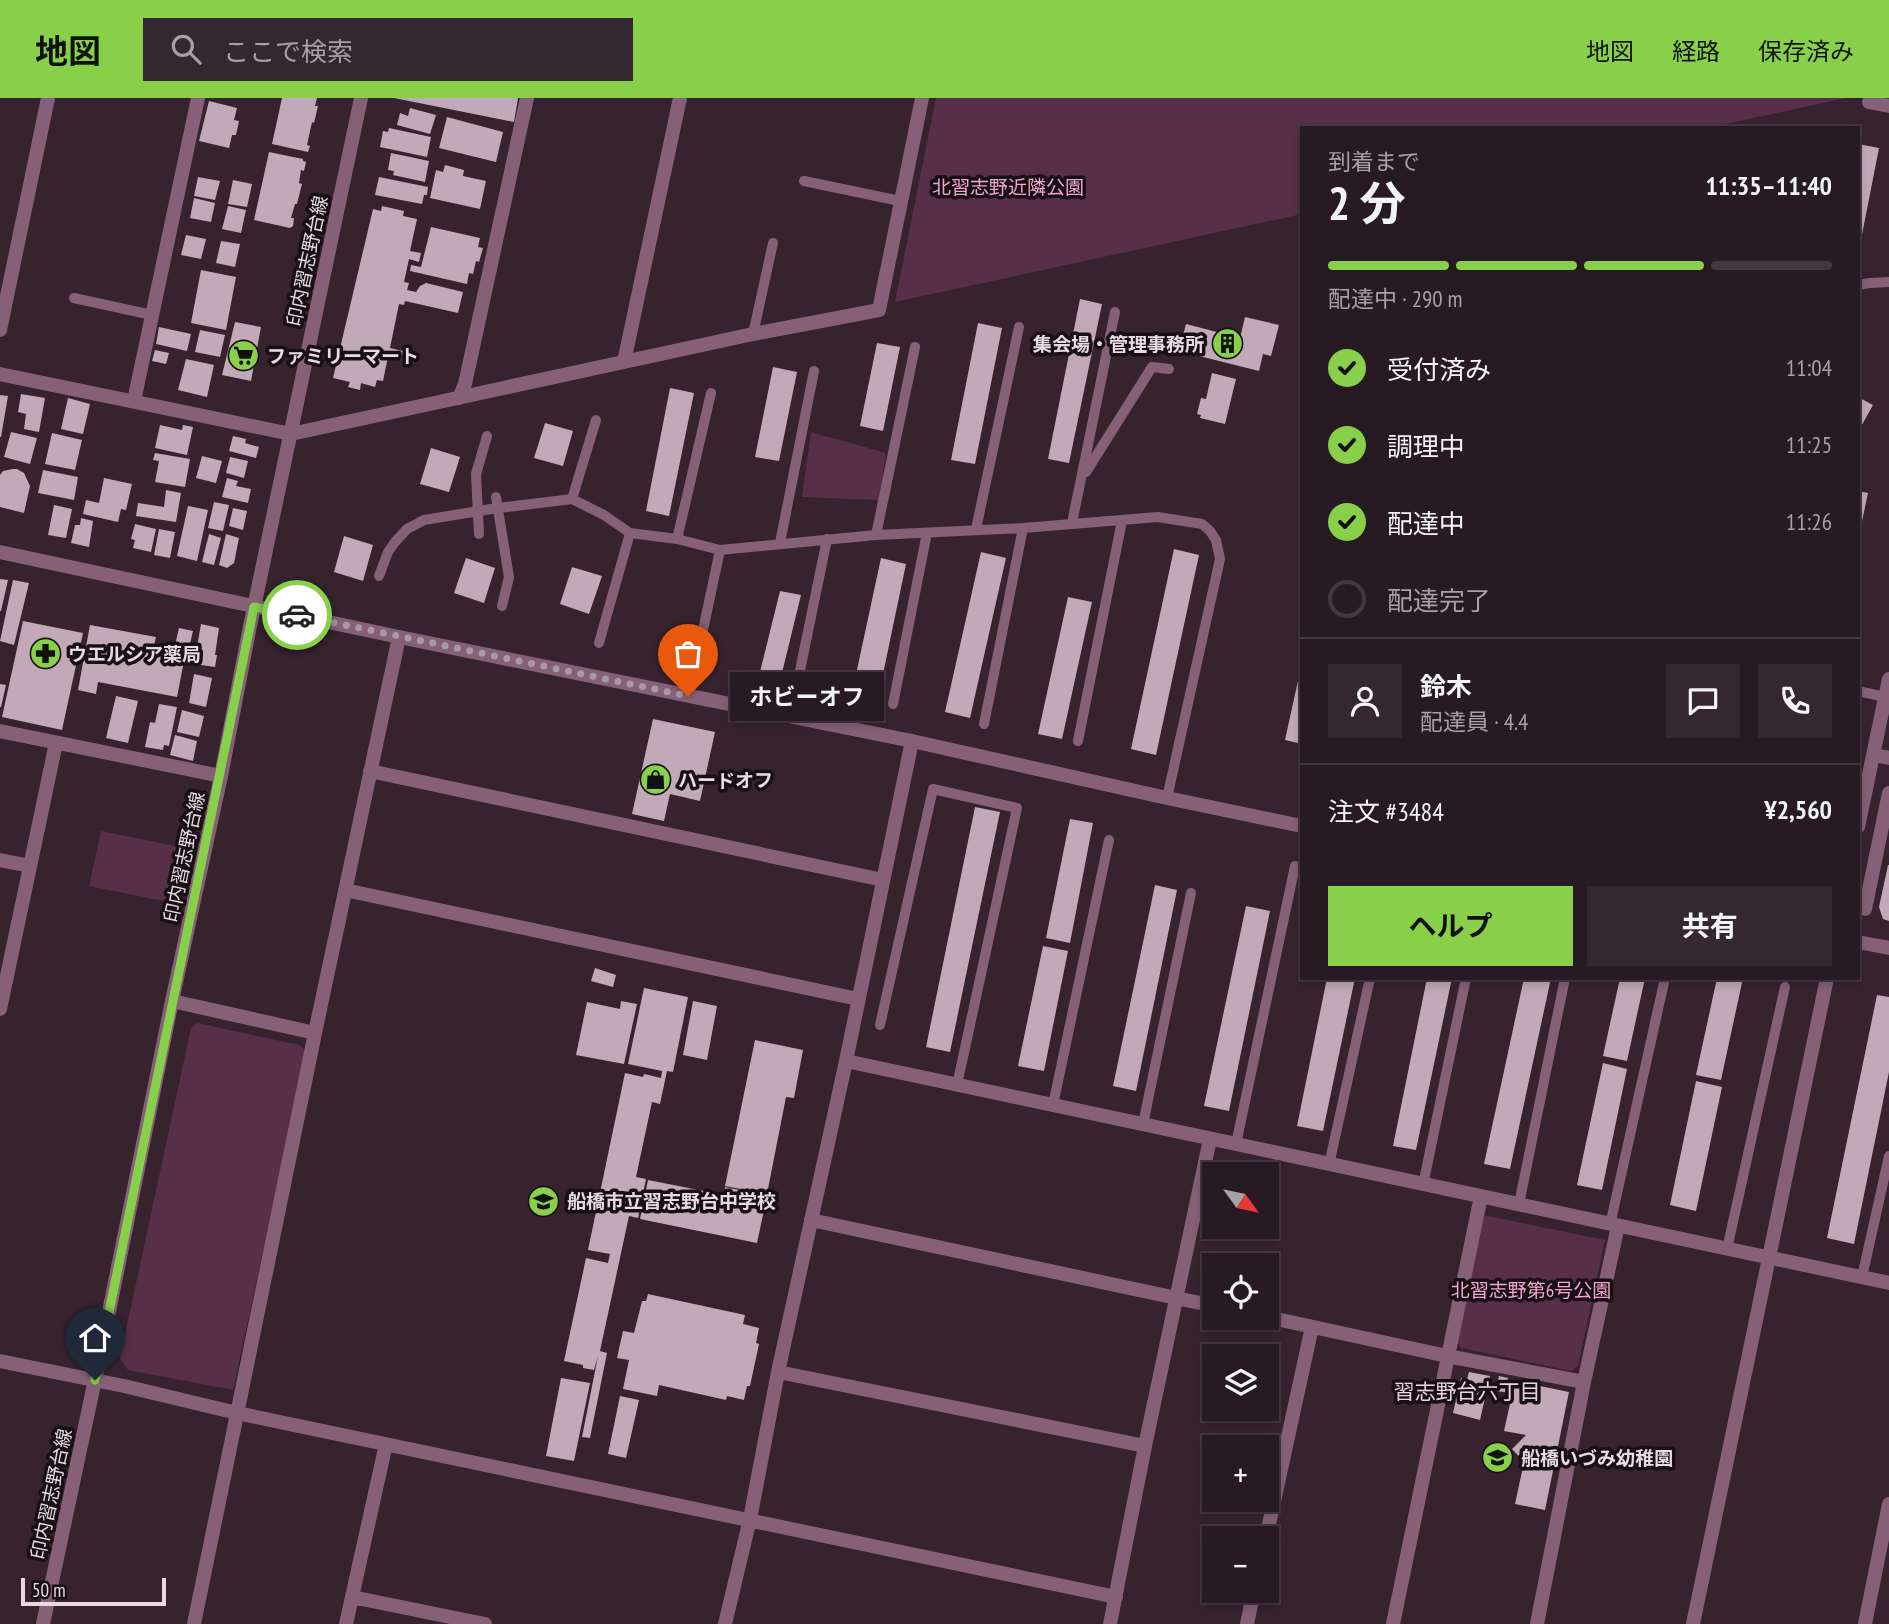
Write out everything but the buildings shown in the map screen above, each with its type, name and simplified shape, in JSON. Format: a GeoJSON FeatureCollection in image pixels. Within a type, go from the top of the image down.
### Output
{"type":"FeatureCollection","features":[{"type":"Feature","properties":{"kind":"street"},"geometry":{"type":"LineString","coordinates":[[0,330],[48,98]]}},
{"type":"Feature","properties":{"kind":"street"},"geometry":{"type":"LineString","coordinates":[[134,401],[198,98]]}},
{"type":"Feature","properties":{"kind":"street","name":"印内習志野台線"},"geometry":{"type":"LineString","coordinates":[[43,1624],[360,98]]}},
{"type":"Feature","properties":{"kind":"street"},"geometry":{"type":"LineString","coordinates":[[459,398],[465,384],[527,98]]}},
{"type":"Feature","properties":{"kind":"street"},"geometry":{"type":"LineString","coordinates":[[624,362],[680,98]]}},
{"type":"Feature","properties":{"kind":"street"},"geometry":{"type":"LineString","coordinates":[[0,374],[291,433],[753,334],[879,310],[922,98]]}},
{"type":"Feature","properties":{"kind":"street"},"geometry":{"type":"LineString","coordinates":[[1869,102],[1889,106]]}},
{"type":"Feature","properties":{"kind":"street"},"geometry":{"type":"LineString","coordinates":[[0,552],[254,607],[912,741],[1167,799],[1300,826]]}},
{"type":"Feature","properties":{"kind":"street"},"geometry":{"type":"LineString","coordinates":[[194,1624],[399,637]]}},
{"type":"Feature","properties":{"kind":"street"},"geometry":{"type":"LineString","coordinates":[[1860,818],[1889,679]]}},
{"type":"Feature","properties":{"kind":"street"},"geometry":{"type":"LineString","coordinates":[[0,731],[221,776]]}},
{"type":"Feature","properties":{"kind":"street"},"geometry":{"type":"LineString","coordinates":[[726,1624],[912,741]]}},
{"type":"Feature","properties":{"kind":"street"},"geometry":{"type":"LineString","coordinates":[[0,1009],[56,743]]}},
{"type":"Feature","properties":{"kind":"street"},"geometry":{"type":"LineString","coordinates":[[1874,755],[1889,758]]}},
{"type":"Feature","properties":{"kind":"street"},"geometry":{"type":"LineString","coordinates":[[370,771],[883,880]]}},
{"type":"Feature","properties":{"kind":"street"},"geometry":{"type":"LineString","coordinates":[[1865,909],[1889,793]]}},
{"type":"Feature","properties":{"kind":"street"},"geometry":{"type":"LineString","coordinates":[[0,860],[30,866]]}},
{"type":"Feature","properties":{"kind":"street"},"geometry":{"type":"LineString","coordinates":[[345,890],[858,999]]}},
{"type":"Feature","properties":{"kind":"street"},"geometry":{"type":"LineString","coordinates":[[1860,942],[1889,948]]}},
{"type":"Feature","properties":{"kind":"street"},"geometry":{"type":"LineString","coordinates":[[1693,1624],[1827,980]]}},
{"type":"Feature","properties":{"kind":"street"},"geometry":{"type":"LineString","coordinates":[[173,1000],[315,1033]]}},
{"type":"Feature","properties":{"kind":"street"},"geometry":{"type":"LineString","coordinates":[[846,1061],[1889,1283]]}},
{"type":"Feature","properties":{"kind":"street"},"geometry":{"type":"LineString","coordinates":[[1110,1624],[1210,1139]]}},
{"type":"Feature","properties":{"kind":"street"},"geometry":{"type":"LineString","coordinates":[[1393,1624],[1481,1196]]}},
{"type":"Feature","properties":{"kind":"street"},"geometry":{"type":"LineString","coordinates":[[811,1220],[1202,1303]]}},
{"type":"Feature","properties":{"kind":"street"},"geometry":{"type":"LineString","coordinates":[[1537,1624],[1614,1225]]}},
{"type":"Feature","properties":{"kind":"street"},"geometry":{"type":"LineString","coordinates":[[1279,1320],[1584,1382]]}},
{"type":"Feature","properties":{"kind":"street"},"geometry":{"type":"LineString","coordinates":[[1269,1526],[1312,1327]]}},
{"type":"Feature","properties":{"kind":"street"},"geometry":{"type":"LineString","coordinates":[[0,1361],[1116,1597]]}},
{"type":"Feature","properties":{"kind":"street"},"geometry":{"type":"LineString","coordinates":[[778,1372],[1145,1446]]}},
{"type":"Feature","properties":{"kind":"street"},"geometry":{"type":"LineString","coordinates":[[346,1624],[386,1444]]}},
{"type":"Feature","properties":{"kind":"street"},"geometry":{"type":"LineString","coordinates":[[1865,1624],[1889,1504]]}},
{"type":"Feature","properties":{"kind":"street"},"geometry":{"type":"LineString","coordinates":[[352,1597],[485,1624]]}},
{"type":"Feature","properties":{"kind":"street"},"geometry":{"type":"LineString","coordinates":[[1247,1624],[1251,1603]]}},
{"type":"Feature","properties":{"kind":"lane"},"geometry":{"type":"LineString","coordinates":[[804,181],[900,201]]}},
{"type":"Feature","properties":{"kind":"lane"},"geometry":{"type":"LineString","coordinates":[[753,334],[773,243]]}},
{"type":"Feature","properties":{"kind":"lane"},"geometry":{"type":"LineString","coordinates":[[1860,285],[1889,282]]}},
{"type":"Feature","properties":{"kind":"lane"},"geometry":{"type":"LineString","coordinates":[[74,298],[152,315]]}},
{"type":"Feature","properties":{"kind":"lane"},"geometry":{"type":"LineString","coordinates":[[1072,523],[1115,312]]}},
{"type":"Feature","properties":{"kind":"lane"},"geometry":{"type":"LineString","coordinates":[[976,529],[1018,327]]}},
{"type":"Feature","properties":{"kind":"lane"},"geometry":{"type":"LineString","coordinates":[[876,535],[915,347]]}},
{"type":"Feature","properties":{"kind":"lane"},"geometry":{"type":"LineString","coordinates":[[1082,478],[1152,367],[1169,369]]}},
{"type":"Feature","properties":{"kind":"lane"},"geometry":{"type":"LineString","coordinates":[[780,543],[814,371]]}},
{"type":"Feature","properties":{"kind":"lane"},"geometry":{"type":"LineString","coordinates":[[677,539],[711,393]]}},
{"type":"Feature","properties":{"kind":"lane"},"geometry":{"type":"LineString","coordinates":[[572,499],[596,420]]}},
{"type":"Feature","properties":{"kind":"lane"},"geometry":{"type":"LineString","coordinates":[[479,534],[477,474],[488,436]]}},
{"type":"Feature","properties":{"kind":"lane"},"geometry":{"type":"LineString","coordinates":[[496,497],[509,576],[502,606]]}},
{"type":"Feature","properties":{"kind":"lane"},"geometry":{"type":"LineString","coordinates":[[379,576],[388,552],[407,528],[424,520],[572,499],[604,514],[630,533],[677,539],[720,550],[827,538],[1158,517],[1202,524],[1216,540],[1220,559],[1167,799]]}},
{"type":"Feature","properties":{"kind":"lane"},"geometry":{"type":"LineString","coordinates":[[1078,741],[1122,521]]}},
{"type":"Feature","properties":{"kind":"lane"},"geometry":{"type":"LineString","coordinates":[[984,724],[1023,527]]}},
{"type":"Feature","properties":{"kind":"lane"},"geometry":{"type":"LineString","coordinates":[[598,643],[630,533]]}},
{"type":"Feature","properties":{"kind":"lane"},"geometry":{"type":"LineString","coordinates":[[892,704],[928,533]]}},
{"type":"Feature","properties":{"kind":"lane"},"geometry":{"type":"LineString","coordinates":[[797,685],[827,538]]}},
{"type":"Feature","properties":{"kind":"lane"},"geometry":{"type":"LineString","coordinates":[[688,696],[720,550]]}},
{"type":"Feature","properties":{"kind":"lane"},"geometry":{"type":"LineString","coordinates":[[1860,691],[1885,697]]}},
{"type":"Feature","properties":{"kind":"lane"},"geometry":{"type":"LineString","coordinates":[[880,1025],[933,789],[1017,807],[957,1085]]}},
{"type":"Feature","properties":{"kind":"lane"},"geometry":{"type":"LineString","coordinates":[[1053,1105],[1109,840]]}},
{"type":"Feature","properties":{"kind":"lane"},"geometry":{"type":"LineString","coordinates":[[1236,1144],[1295,866]]}},
{"type":"Feature","properties":{"kind":"lane"},"geometry":{"type":"LineString","coordinates":[[1143,1124],[1191,893]]}},
{"type":"Feature","properties":{"kind":"lane"},"geometry":{"type":"LineString","coordinates":[[1328,1164],[1370,980]]}},
{"type":"Feature","properties":{"kind":"lane"},"geometry":{"type":"LineString","coordinates":[[1423,1185],[1466,980]]}},
{"type":"Feature","properties":{"kind":"lane"},"geometry":{"type":"LineString","coordinates":[[1520,1205],[1566,980]]}},
{"type":"Feature","properties":{"kind":"lane"},"geometry":{"type":"LineString","coordinates":[[1614,1225],[1665,980]]}},
{"type":"Feature","properties":{"kind":"lane"},"geometry":{"type":"LineString","coordinates":[[1727,1249],[1785,987]]}},
{"type":"Feature","properties":{"kind":"lane"},"geometry":{"type":"LineString","coordinates":[[1862,1277],[1889,1156]]}},
{"type":"Feature","properties":{"kind":"green space","name":"北習志野近隣公園"},"geometry":{"type":"Polygon","coordinates":[[[936,98],[1846,98],[1716,126],[1300,126],[1300,214],[895,302],[936,98]]]}},
{"type":"Feature","properties":{"kind":"green space"},"geometry":{"type":"Polygon","coordinates":[[[811,432],[886,453],[879,500],[802,497],[811,432]]]}},
{"type":"Feature","properties":{"kind":"green space"},"geometry":{"type":"Polygon","coordinates":[[[101,831],[180,847],[168,902],[89,886],[101,831]]]}},
{"type":"Feature","properties":{"kind":"green space"},"geometry":{"type":"Polygon","coordinates":[[[198,1023],[299,1045],[306,1051],[233,1390],[128,1370],[120,1358],[191,1028],[198,1023]]]}},
{"type":"Feature","properties":{"kind":"green space","name":"北習志野第6号公園"},"geometry":{"type":"Polygon","coordinates":[[[1483,1215],[1605,1240],[1578,1366],[1571,1371],[1461,1348],[1457,1341],[1483,1215]]]}},
{"type":"Feature","properties":{"kind":"way so far"},"geometry":{"type":"LineString","coordinates":[[297,615],[688,696]]}},
{"type":"Feature","properties":{"kind":"place","name":"集会場・管理事務所"},"geometry":{"type":"Point","coordinates":[1227,344]}},
{"type":"Feature","properties":{"kind":"place","name":"ファミリーマート"},"geometry":{"type":"Point","coordinates":[244,356]}},
{"type":"Feature","properties":{"kind":"place","name":"ウエルシア薬局"},"geometry":{"type":"Point","coordinates":[45,654]}},
{"type":"Feature","properties":{"kind":"place","name":"ホビーオフ"},"geometry":{"type":"Point","coordinates":[688,696]}},
{"type":"Feature","properties":{"kind":"place","name":"ハードオフ"},"geometry":{"type":"Point","coordinates":[655,780]}},
{"type":"Feature","properties":{"kind":"place","name":"船橋市立習志野台中学校"},"geometry":{"type":"Point","coordinates":[544,1201]}},
{"type":"Feature","properties":{"kind":"place","name":"船橋いづみ幼稚園"},"geometry":{"type":"Point","coordinates":[1498,1458]}},
{"type":"Feature","properties":{"kind":"district","name":"習志野台六丁目"},"geometry":{"type":"Point","coordinates":[1467,1391]}},
{"type":"Feature","properties":{"kind":"route"},"geometry":{"type":"LineString","coordinates":[[95,1380],[254,607],[297,615]]}}]}
